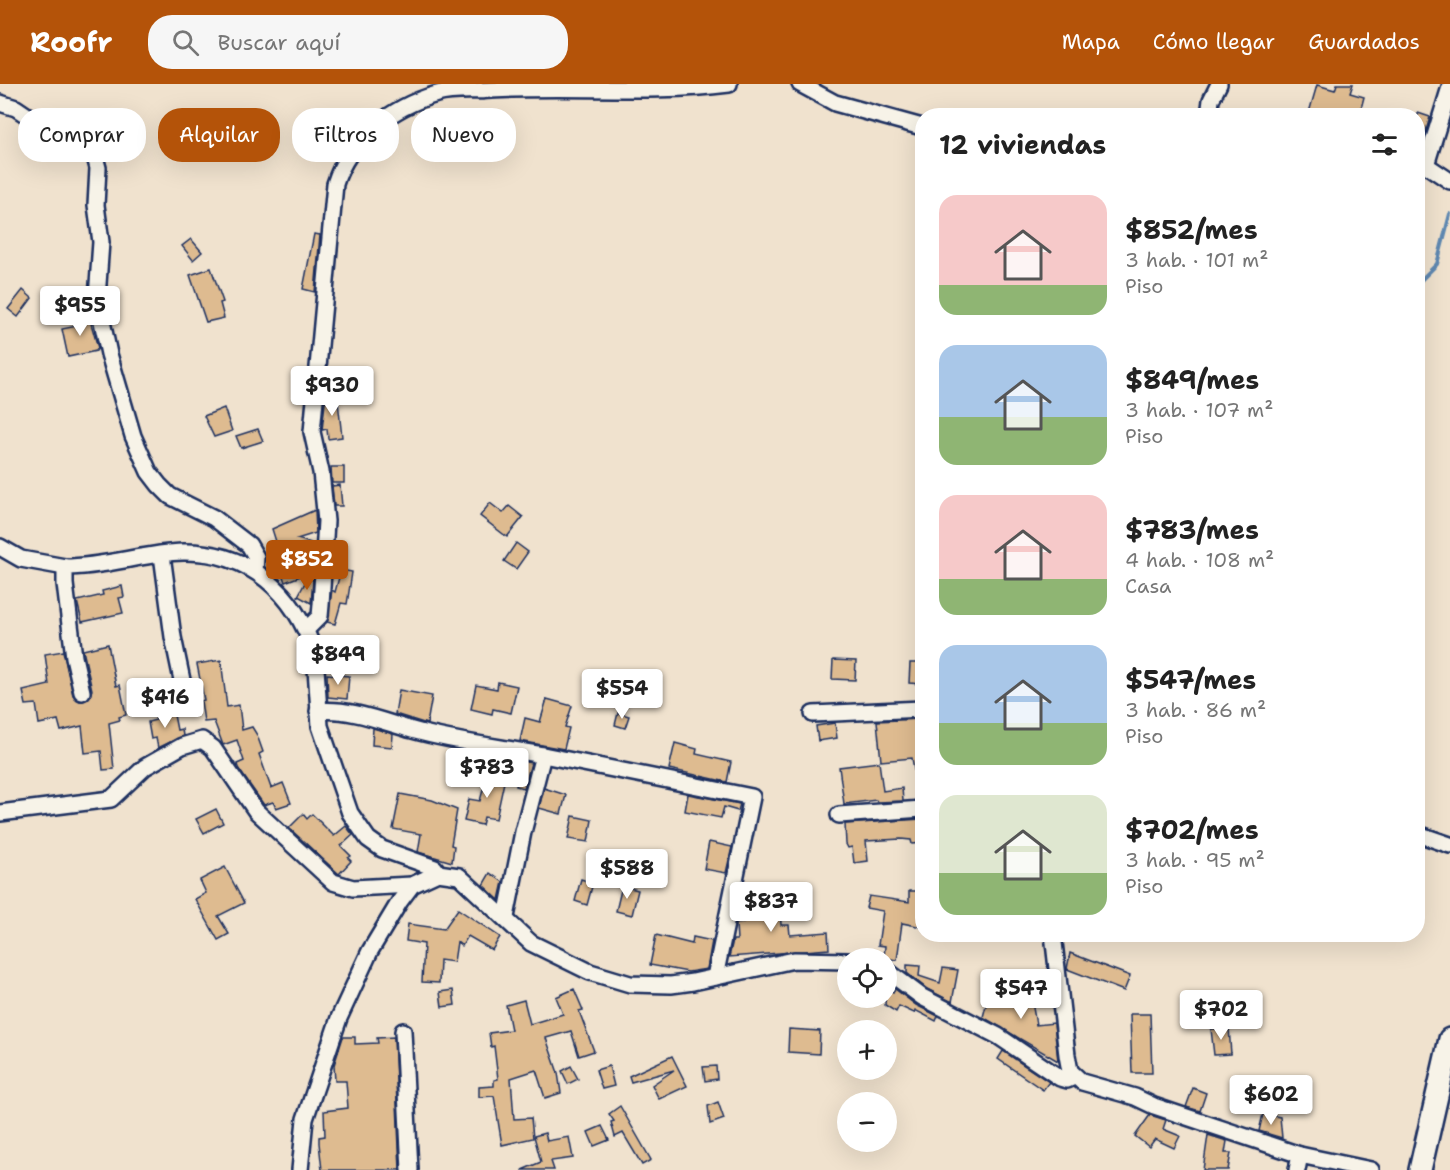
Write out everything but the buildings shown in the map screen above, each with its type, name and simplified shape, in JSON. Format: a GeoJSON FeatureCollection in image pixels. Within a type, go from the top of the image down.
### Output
{"type":"FeatureCollection","features":[{"type":"Feature","properties":{"kind":"main road"},"geometry":{"type":"LineString","coordinates":[[1420,1170],[1450,1039]]}},
{"type":"Feature","properties":{"kind":"street"},"geometry":{"type":"LineString","coordinates":[[306,630],[320,616],[321,605],[326,521],[321,472],[312,432],[334,184],[345,157],[369,132],[392,116],[415,103],[445,92],[523,88],[670,90],[729,84]]}},
{"type":"Feature","properties":{"kind":"street"},"geometry":{"type":"LineString","coordinates":[[800,84],[835,103],[915,125]]}},
{"type":"Feature","properties":{"kind":"street"},"geometry":{"type":"LineString","coordinates":[[1210,108],[1211,100],[1219,84]]}},
{"type":"Feature","properties":{"kind":"street"},"geometry":{"type":"LineString","coordinates":[[1425,156],[1450,87]]}},
{"type":"Feature","properties":{"kind":"street"},"geometry":{"type":"LineString","coordinates":[[0,103],[16,108],[53,133],[83,145],[95,157],[98,168],[97,215],[101,242],[97,298],[109,354],[133,436],[149,471],[170,495],[214,518],[249,545],[256,557],[255,571]]}},
{"type":"Feature","properties":{"kind":"street"},"geometry":{"type":"LineString","coordinates":[[1425,166],[1450,181]]}},
{"type":"Feature","properties":{"kind":"street"},"geometry":{"type":"LineString","coordinates":[[0,547],[21,559],[65,567],[97,566],[162,555],[202,554],[255,571],[283,593],[306,630],[315,654],[318,711],[325,745],[342,794],[359,828],[382,849],[435,868],[438,873]]}},
{"type":"Feature","properties":{"kind":"street"},"geometry":{"type":"LineString","coordinates":[[162,555],[173,637],[187,704]]}},
{"type":"Feature","properties":{"kind":"street"},"geometry":{"type":"LineString","coordinates":[[65,567],[74,657],[82,692]]}},
{"type":"Feature","properties":{"kind":"street"},"geometry":{"type":"LineString","coordinates":[[813,714],[915,709]]}},
{"type":"Feature","properties":{"kind":"street"},"geometry":{"type":"LineString","coordinates":[[318,711],[339,711],[388,720],[421,732],[752,797],[715,977]]}},
{"type":"Feature","properties":{"kind":"street"},"geometry":{"type":"LineString","coordinates":[[0,813],[111,799],[145,767],[182,746],[202,740],[213,748],[256,811],[333,882],[353,888],[412,885],[438,873],[459,876],[495,910],[506,917],[531,943],[612,980],[630,984],[671,985],[794,960],[837,961]]}},
{"type":"Feature","properties":{"kind":"street"},"geometry":{"type":"LineString","coordinates":[[506,917],[523,832],[543,755]]}},
{"type":"Feature","properties":{"kind":"street"},"geometry":{"type":"LineString","coordinates":[[839,815],[915,810]]}},
{"type":"Feature","properties":{"kind":"street"},"geometry":{"type":"LineString","coordinates":[[1425,836],[1450,844]]}},
{"type":"Feature","properties":{"kind":"street"},"geometry":{"type":"LineString","coordinates":[[300,1170],[305,1119],[339,1018],[382,931],[412,885]]}},
{"type":"Feature","properties":{"kind":"street"},"geometry":{"type":"LineString","coordinates":[[1054,942],[1067,1055],[1074,1077],[1082,1082],[1135,1097],[1154,1107],[1298,1162],[1371,1170]]}},
{"type":"Feature","properties":{"kind":"street"},"geometry":{"type":"LineString","coordinates":[[897,978],[922,997],[998,1036],[1060,1078],[1067,1080],[1074,1077]]}},
{"type":"Feature","properties":{"kind":"street"},"geometry":{"type":"LineString","coordinates":[[403,1031],[410,1170]]}},
{"type":"Feature","properties":{"kind":"waterway"},"geometry":{"type":"LineString","coordinates":[[1425,276],[1437,264],[1450,214]]}}]}
